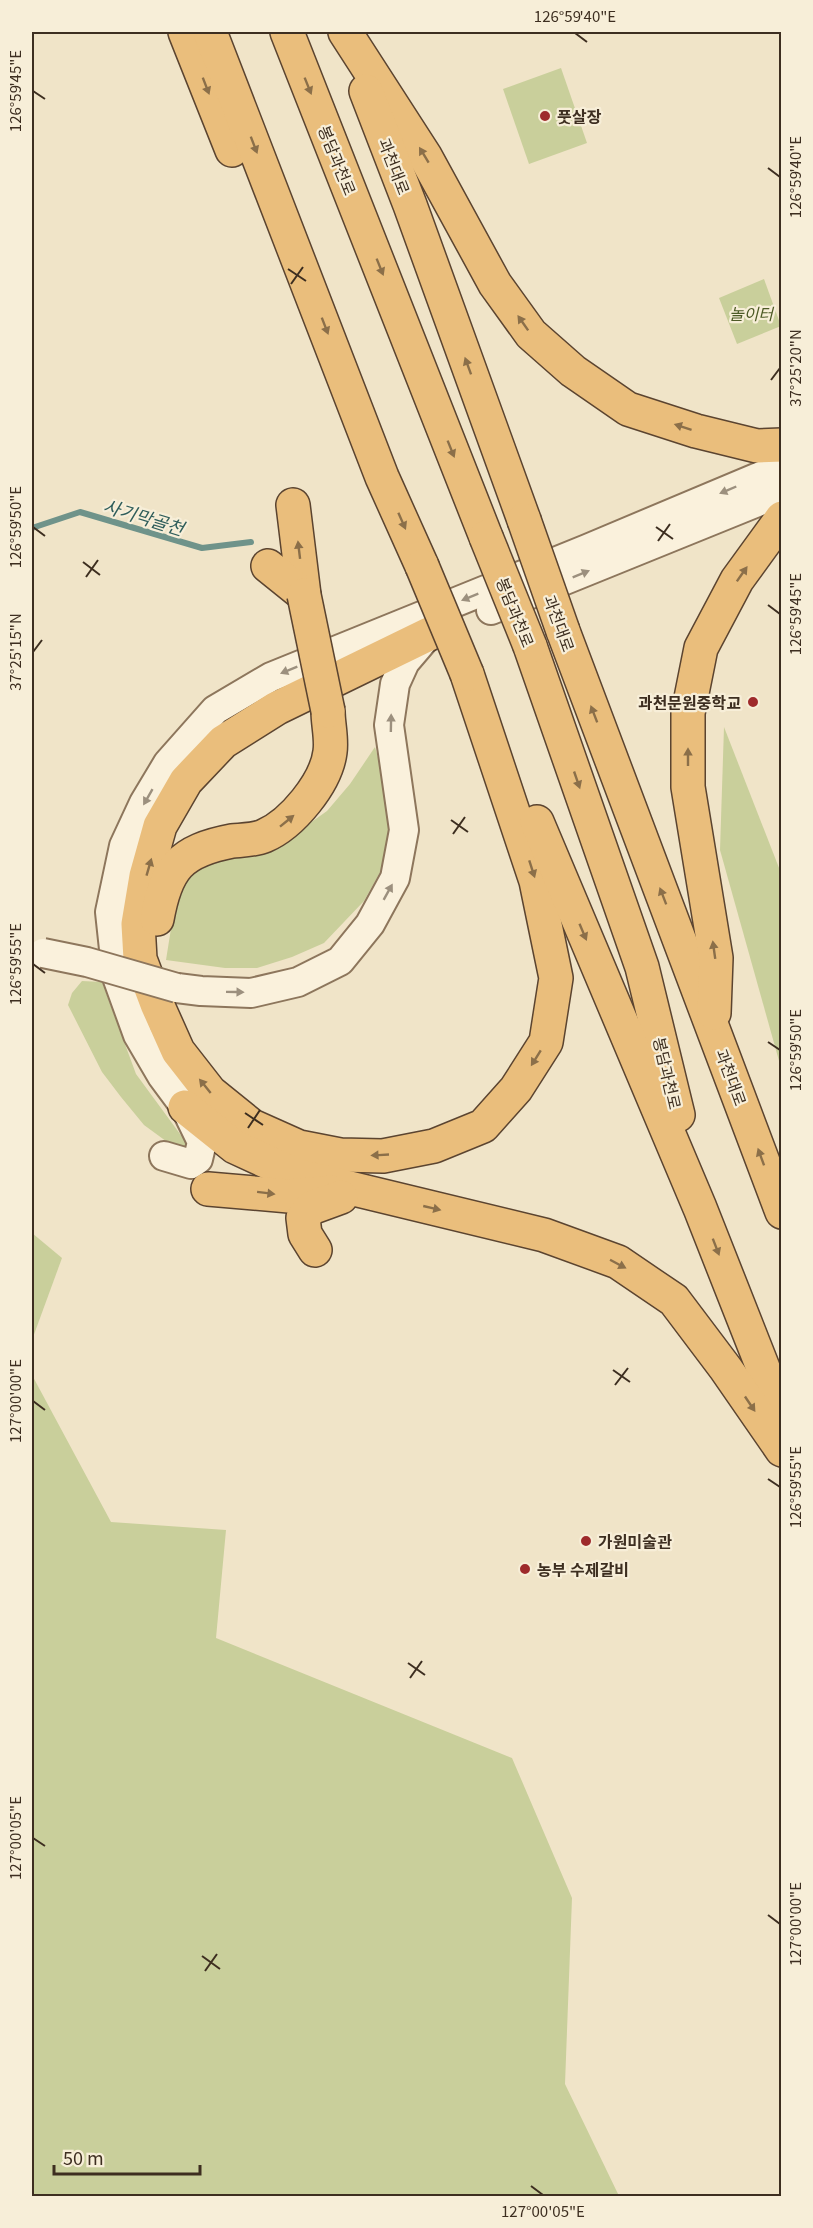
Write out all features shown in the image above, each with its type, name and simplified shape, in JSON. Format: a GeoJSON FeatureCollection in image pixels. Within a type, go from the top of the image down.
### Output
{"type":"FeatureCollection","features":[{"type":"Feature","properties":{"kind":"highway"},"geometry":{"type":"LineString","coordinates":[[185,32],[334,411],[382,477]]}},
{"type":"Feature","properties":{"kind":"highway"},"geometry":{"type":"LineString","coordinates":[[210,32],[382,477],[467,674],[519,781],[700,1208],[782,1416]]}},
{"type":"Feature","properties":{"kind":"highway","name":"봉담과천로"},"geometry":{"type":"LineString","coordinates":[[287,32],[530,646],[642,967],[700,1208]]}},
{"type":"Feature","properties":{"kind":"highway"},"geometry":{"type":"LineString","coordinates":[[344,32],[424,156],[495,284],[531,333],[573,371],[628,409],[696,431],[757,446],[782,445]]}},
{"type":"Feature","properties":{"kind":"highway","name":"과천대로"},"geometry":{"type":"LineString","coordinates":[[344,32],[414,216],[562,631],[782,1212]]}},
{"type":"Feature","properties":{"kind":"highway"},"geometry":{"type":"LineString","coordinates":[[293,505],[304,595],[328,711],[330,753],[320,780],[288,821],[263,837],[202,847],[179,862],[162,892],[153,941],[178,1051],[210,1092],[252,1126],[299,1147],[340,1155],[383,1156],[434,1146],[483,1126],[516,1089],[546,1042],[556,978],[536,881],[467,674]]}},
{"type":"Feature","properties":{"kind":"highway"},"geometry":{"type":"LineString","coordinates":[[714,1030],[716,958],[688,787],[688,713],[701,648],[737,580],[782,518]]}},
{"type":"Feature","properties":{"kind":"highway"},"geometry":{"type":"LineString","coordinates":[[268,566],[304,595]]}},
{"type":"Feature","properties":{"kind":"highway"},"geometry":{"type":"LineString","coordinates":[[167,996],[140,959],[138,924],[146,876],[160,826],[186,782],[223,742],[277,708],[429,634]]}},
{"type":"Feature","properties":{"kind":"highway"},"geometry":{"type":"LineString","coordinates":[[185,1107],[235,1147],[296,1175],[544,1235],[618,1262],[674,1300],[782,1449]]}},
{"type":"Feature","properties":{"kind":"highway"},"geometry":{"type":"LineString","coordinates":[[208,1189],[289,1196],[355,1190]]}},
{"type":"Feature","properties":{"kind":"highway"},"geometry":{"type":"LineString","coordinates":[[315,1250],[305,1234],[303,1218],[310,1208],[355,1190]]}},
{"type":"Feature","properties":{"kind":"street"},"geometry":{"type":"LineString","coordinates":[[164,1156],[191,1164],[198,1159],[202,1142],[185,1107],[162,1076],[138,1035],[117,977],[110,912],[124,846],[144,803],[168,763],[215,710],[271,677],[782,467]]}},
{"type":"Feature","properties":{"kind":"street"},"geometry":{"type":"LineString","coordinates":[[43,953],[87,962],[167,996],[201,992],[250,993],[298,982],[340,961],[370,924],[395,878],[404,830],[389,724],[395,684],[405,662],[429,634],[782,492]]}},
{"type":"Feature","properties":{"kind":"green space","name":"풋살장"},"geometry":{"type":"Polygon","coordinates":[[[561,68],[587,143],[529,164],[503,89],[561,68]]]}},
{"type":"Feature","properties":{"kind":"green space","name":"놀이터"},"geometry":{"type":"Polygon","coordinates":[[[764,279],[781,326],[737,344],[719,298],[764,279]]]}},
{"type":"Feature","properties":{"kind":"green space"},"geometry":{"type":"Polygon","coordinates":[[[724,727],[781,873],[781,1068],[720,850],[724,727]]]}},
{"type":"Feature","properties":{"kind":"green space"},"geometry":{"type":"Polygon","coordinates":[[[375,747],[392,807],[384,865],[364,901],[324,943],[292,957],[257,968],[225,968],[166,960],[177,891],[192,871],[296,833],[327,811],[350,784],[375,747]]]}},
{"type":"Feature","properties":{"kind":"green space"},"geometry":{"type":"Polygon","coordinates":[[[82,981],[102,982],[136,1074],[191,1149],[185,1155],[144,1125],[102,1072],[68,1005],[72,993],[82,981]]]}},
{"type":"Feature","properties":{"kind":"green space"},"geometry":{"type":"Polygon","coordinates":[[[32,1233],[62,1258],[32,1340],[32,1233]]]}},
{"type":"Feature","properties":{"kind":"green space"},"geometry":{"type":"Polygon","coordinates":[[[32,1375],[111,1522],[226,1530],[216,1638],[512,1758],[572,1898],[565,2084],[619,2196],[32,2196],[32,1375]]]}},
{"type":"Feature","properties":{"kind":"waterway","name":"사기막골천"},"geometry":{"type":"LineString","coordinates":[[32,528],[80,512],[202,548],[251,542]]}},
{"type":"Feature","properties":{"kind":"place","name":"풋살장"},"geometry":{"type":"Point","coordinates":[545,116]}},
{"type":"Feature","properties":{"kind":"place","name":"과천문원중학교"},"geometry":{"type":"Point","coordinates":[753,702]}},
{"type":"Feature","properties":{"kind":"place","name":"가원미술관"},"geometry":{"type":"Point","coordinates":[586,1541]}},
{"type":"Feature","properties":{"kind":"place","name":"농부 수제갈비"},"geometry":{"type":"Point","coordinates":[525,1569]}}]}
